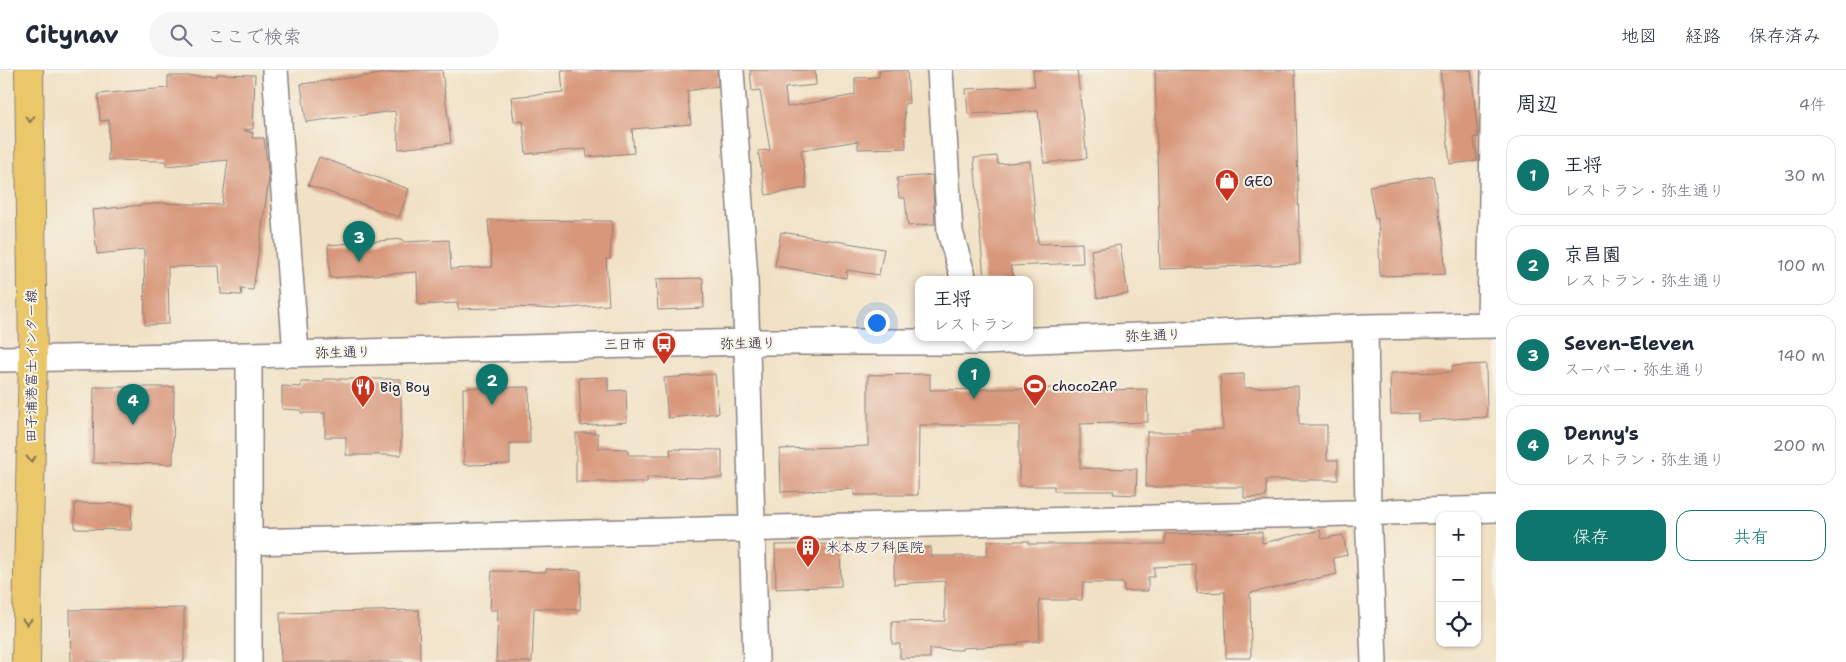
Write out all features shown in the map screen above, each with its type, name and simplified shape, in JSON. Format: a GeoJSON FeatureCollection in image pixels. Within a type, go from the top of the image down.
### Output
{"type":"FeatureCollection","features":[{"type":"Feature","properties":{"kind":"main road","name":"田子浦港富士インター線"},"geometry":{"type":"LineString","coordinates":[[26,662],[33,358],[29,70]]}},
{"type":"Feature","properties":{"kind":"street"},"geometry":{"type":"LineString","coordinates":[[275,70],[296,354]]}},
{"type":"Feature","properties":{"kind":"street"},"geometry":{"type":"LineString","coordinates":[[731,70],[747,342],[756,662]]}},
{"type":"Feature","properties":{"kind":"street"},"geometry":{"type":"LineString","coordinates":[[940,70],[950,232],[963,276]]}},
{"type":"Feature","properties":{"kind":"street"},"geometry":{"type":"LineString","coordinates":[[1493,325],[1494,70]]}},
{"type":"Feature","properties":{"kind":"street","name":"弥生通り"},"geometry":{"type":"LineString","coordinates":[[1033,338],[1365,327],[1493,325]]}},
{"type":"Feature","properties":{"kind":"street"},"geometry":{"type":"LineString","coordinates":[[1365,327],[1368,512],[1374,662]]}},
{"type":"Feature","properties":{"kind":"street","name":"弥生通り"},"geometry":{"type":"LineString","coordinates":[[0,359],[296,354],[747,342],[915,341]]}},
{"type":"Feature","properties":{"kind":"street"},"geometry":{"type":"LineString","coordinates":[[249,355],[249,662]]}},
{"type":"Feature","properties":{"kind":"street"},"geometry":{"type":"LineString","coordinates":[[249,542],[1496,509]]}},
{"type":"Feature","properties":{"kind":"building"},"geometry":{"type":"Polygon","coordinates":[[[414,70],[442,70],[451,143],[399,149],[395,111],[306,122],[301,84],[414,70]]]}},
{"type":"Feature","properties":{"kind":"building"},"geometry":{"type":"Polygon","coordinates":[[[561,70],[717,70],[718,86],[687,91],[691,124],[632,129],[634,153],[587,157],[586,149],[526,154],[523,121],[514,122],[511,97],[563,92],[561,70]]]}},
{"type":"Feature","properties":{"kind":"building"},"geometry":{"type":"Polygon","coordinates":[[[750,70],[815,70],[816,85],[785,88],[787,107],[855,95],[855,78],[879,77],[879,70],[907,70],[909,103],[904,104],[906,148],[858,149],[858,141],[801,150],[807,188],[766,195],[758,151],[770,150],[760,90],[752,91],[750,70]]]}},
{"type":"Feature","properties":{"kind":"building"},"geometry":{"type":"Polygon","coordinates":[[[1033,70],[1077,70],[1087,158],[1044,163],[1038,111],[968,114],[966,89],[1035,86],[1033,70]]]}},
{"type":"Feature","properties":{"kind":"building"},"geometry":{"type":"Polygon","coordinates":[[[1155,70],[1295,70],[1300,264],[1160,269],[1155,70]]]}},
{"type":"Feature","properties":{"kind":"building"},"geometry":{"type":"Polygon","coordinates":[[[1440,70],[1471,70],[1478,137],[1474,137],[1477,161],[1450,164],[1440,70]]]}},
{"type":"Feature","properties":{"kind":"building"},"geometry":{"type":"Polygon","coordinates":[[[217,74],[255,75],[253,129],[243,130],[253,133],[252,138],[264,138],[269,179],[253,290],[241,289],[242,295],[221,294],[219,266],[168,267],[169,324],[145,325],[144,249],[97,254],[92,210],[163,203],[222,205],[228,160],[166,166],[166,161],[108,160],[109,120],[100,121],[98,94],[168,88],[168,76],[217,76],[217,74]]]}},
{"type":"Feature","properties":{"kind":"building"},"geometry":{"type":"Polygon","coordinates":[[[997,156],[998,164],[1030,161],[1038,244],[1082,243],[1083,263],[1010,266],[1014,276],[984,276],[974,158],[997,156]]]}},
{"type":"Feature","properties":{"kind":"building"},"geometry":{"type":"Polygon","coordinates":[[[319,157],[409,189],[399,217],[308,185],[319,157]]]}},
{"type":"Feature","properties":{"kind":"building"},"geometry":{"type":"Polygon","coordinates":[[[932,175],[935,224],[908,226],[905,198],[899,198],[897,178],[932,175]]]}},
{"type":"Feature","properties":{"kind":"building"},"geometry":{"type":"Polygon","coordinates":[[[1433,176],[1444,245],[1445,274],[1380,276],[1378,218],[1375,219],[1369,186],[1433,176]]]}},
{"type":"Feature","properties":{"kind":"building"},"geometry":{"type":"Polygon","coordinates":[[[488,220],[612,221],[610,259],[606,259],[609,305],[554,309],[516,307],[458,309],[458,303],[418,305],[417,272],[330,278],[328,245],[402,239],[403,242],[449,240],[451,269],[492,267],[488,220]]]}},
{"type":"Feature","properties":{"kind":"building"},"geometry":{"type":"Polygon","coordinates":[[[781,232],[884,249],[879,275],[847,270],[846,278],[775,266],[781,232]]]}},
{"type":"Feature","properties":{"kind":"building"},"geometry":{"type":"Polygon","coordinates":[[[1120,245],[1128,294],[1097,298],[1091,250],[1120,245]]]}},
{"type":"Feature","properties":{"kind":"building"},"geometry":{"type":"Polygon","coordinates":[[[703,278],[704,308],[658,310],[656,279],[703,278]]]}},
{"type":"Feature","properties":{"kind":"building"},"geometry":{"type":"Polygon","coordinates":[[[1486,364],[1487,417],[1418,421],[1418,413],[1391,414],[1390,373],[1452,372],[1452,366],[1486,364]]]}},
{"type":"Feature","properties":{"kind":"building"},"geometry":{"type":"Polygon","coordinates":[[[715,374],[719,413],[668,418],[664,378],[715,374]]]}},
{"type":"Feature","properties":{"kind":"building"},"geometry":{"type":"Polygon","coordinates":[[[930,374],[930,390],[1062,388],[1062,391],[1147,389],[1148,422],[1080,424],[1080,468],[1137,469],[1136,495],[1113,494],[1114,491],[1054,491],[1054,486],[1019,486],[1019,425],[919,425],[918,495],[854,495],[854,489],[781,492],[780,449],[868,446],[868,375],[930,374]]]}},
{"type":"Feature","properties":{"kind":"building"},"geometry":{"type":"Polygon","coordinates":[[[1244,374],[1244,388],[1298,386],[1299,425],[1327,425],[1327,460],[1338,460],[1338,480],[1266,480],[1266,497],[1244,498],[1244,487],[1146,487],[1147,432],[1193,432],[1193,430],[1223,429],[1220,375],[1244,374]]]}},
{"type":"Feature","properties":{"kind":"building"},"geometry":{"type":"Polygon","coordinates":[[[608,377],[608,391],[626,390],[627,422],[581,426],[579,378],[608,377]]]}},
{"type":"Feature","properties":{"kind":"building","name":"Big Boy"},"geometry":{"type":"Polygon","coordinates":[[[324,379],[401,379],[401,455],[346,455],[346,437],[325,437],[325,413],[301,413],[301,410],[282,409],[282,386],[301,387],[301,382],[324,382],[324,379]]]}},
{"type":"Feature","properties":{"kind":"building"},"geometry":{"type":"Polygon","coordinates":[[[94,387],[174,387],[173,464],[93,463],[94,387]]]}},
{"type":"Feature","properties":{"kind":"building"},"geometry":{"type":"Polygon","coordinates":[[[529,387],[530,443],[510,443],[510,464],[464,465],[463,388],[529,387]]]}},
{"type":"Feature","properties":{"kind":"building"},"geometry":{"type":"Polygon","coordinates":[[[576,433],[598,433],[598,448],[628,449],[628,455],[671,455],[670,449],[722,450],[722,478],[647,477],[647,482],[576,482],[576,433]]]}},
{"type":"Feature","properties":{"kind":"building"},"geometry":{"type":"Polygon","coordinates":[[[75,503],[132,504],[131,530],[75,529],[75,503]]]}},
{"type":"Feature","properties":{"kind":"building"},"geometry":{"type":"Polygon","coordinates":[[[1320,530],[1322,539],[1343,535],[1347,555],[1333,558],[1337,574],[1250,593],[1251,658],[1226,658],[1225,592],[1197,593],[1196,565],[1154,567],[1154,577],[1148,577],[1148,591],[1124,591],[1124,583],[1083,583],[1082,600],[1039,600],[1040,641],[1018,642],[1018,645],[962,648],[962,650],[930,649],[930,658],[900,658],[900,644],[892,644],[892,622],[945,621],[945,581],[894,584],[894,550],[931,547],[930,556],[987,556],[988,541],[1029,541],[1029,544],[1165,544],[1165,534],[1262,532],[1262,543],[1320,530]]]}},
{"type":"Feature","properties":{"kind":"building","name":"米本皮フ科医院"},"geometry":{"type":"Polygon","coordinates":[[[840,544],[841,586],[776,589],[775,545],[840,544]]]}},
{"type":"Feature","properties":{"kind":"building"},"geometry":{"type":"Polygon","coordinates":[[[546,569],[581,571],[580,610],[534,608],[532,662],[496,662],[498,610],[490,610],[492,571],[546,572],[546,569]]]}},
{"type":"Feature","properties":{"kind":"building"},"geometry":{"type":"Polygon","coordinates":[[[184,608],[184,662],[71,662],[70,610],[184,608]]]}},
{"type":"Feature","properties":{"kind":"building"},"geometry":{"type":"Polygon","coordinates":[[[419,610],[420,662],[281,662],[280,613],[419,610]]]}},
{"type":"Feature","properties":{"kind":"place","name":"GEO"},"geometry":{"type":"Point","coordinates":[1227,202]}},
{"type":"Feature","properties":{"kind":"place","name":"Seven-Eleven"},"geometry":{"type":"Point","coordinates":[359,262]}},
{"type":"Feature","properties":{"kind":"place","name":"三日市"},"geometry":{"type":"Point","coordinates":[664,365]}},
{"type":"Feature","properties":{"kind":"place","name":"王将"},"geometry":{"type":"Point","coordinates":[974,399]}},
{"type":"Feature","properties":{"kind":"place","name":"京昌園"},"geometry":{"type":"Point","coordinates":[492,405]}},
{"type":"Feature","properties":{"kind":"place","name":"chocoZAP"},"geometry":{"type":"Point","coordinates":[1035,407]}},
{"type":"Feature","properties":{"kind":"place","name":"Big Boy"},"geometry":{"type":"Point","coordinates":[363,408]}},
{"type":"Feature","properties":{"kind":"place","name":"Denny's"},"geometry":{"type":"Point","coordinates":[133,425]}},
{"type":"Feature","properties":{"kind":"place","name":"米本皮フ科医院"},"geometry":{"type":"Point","coordinates":[808,568]}}]}
